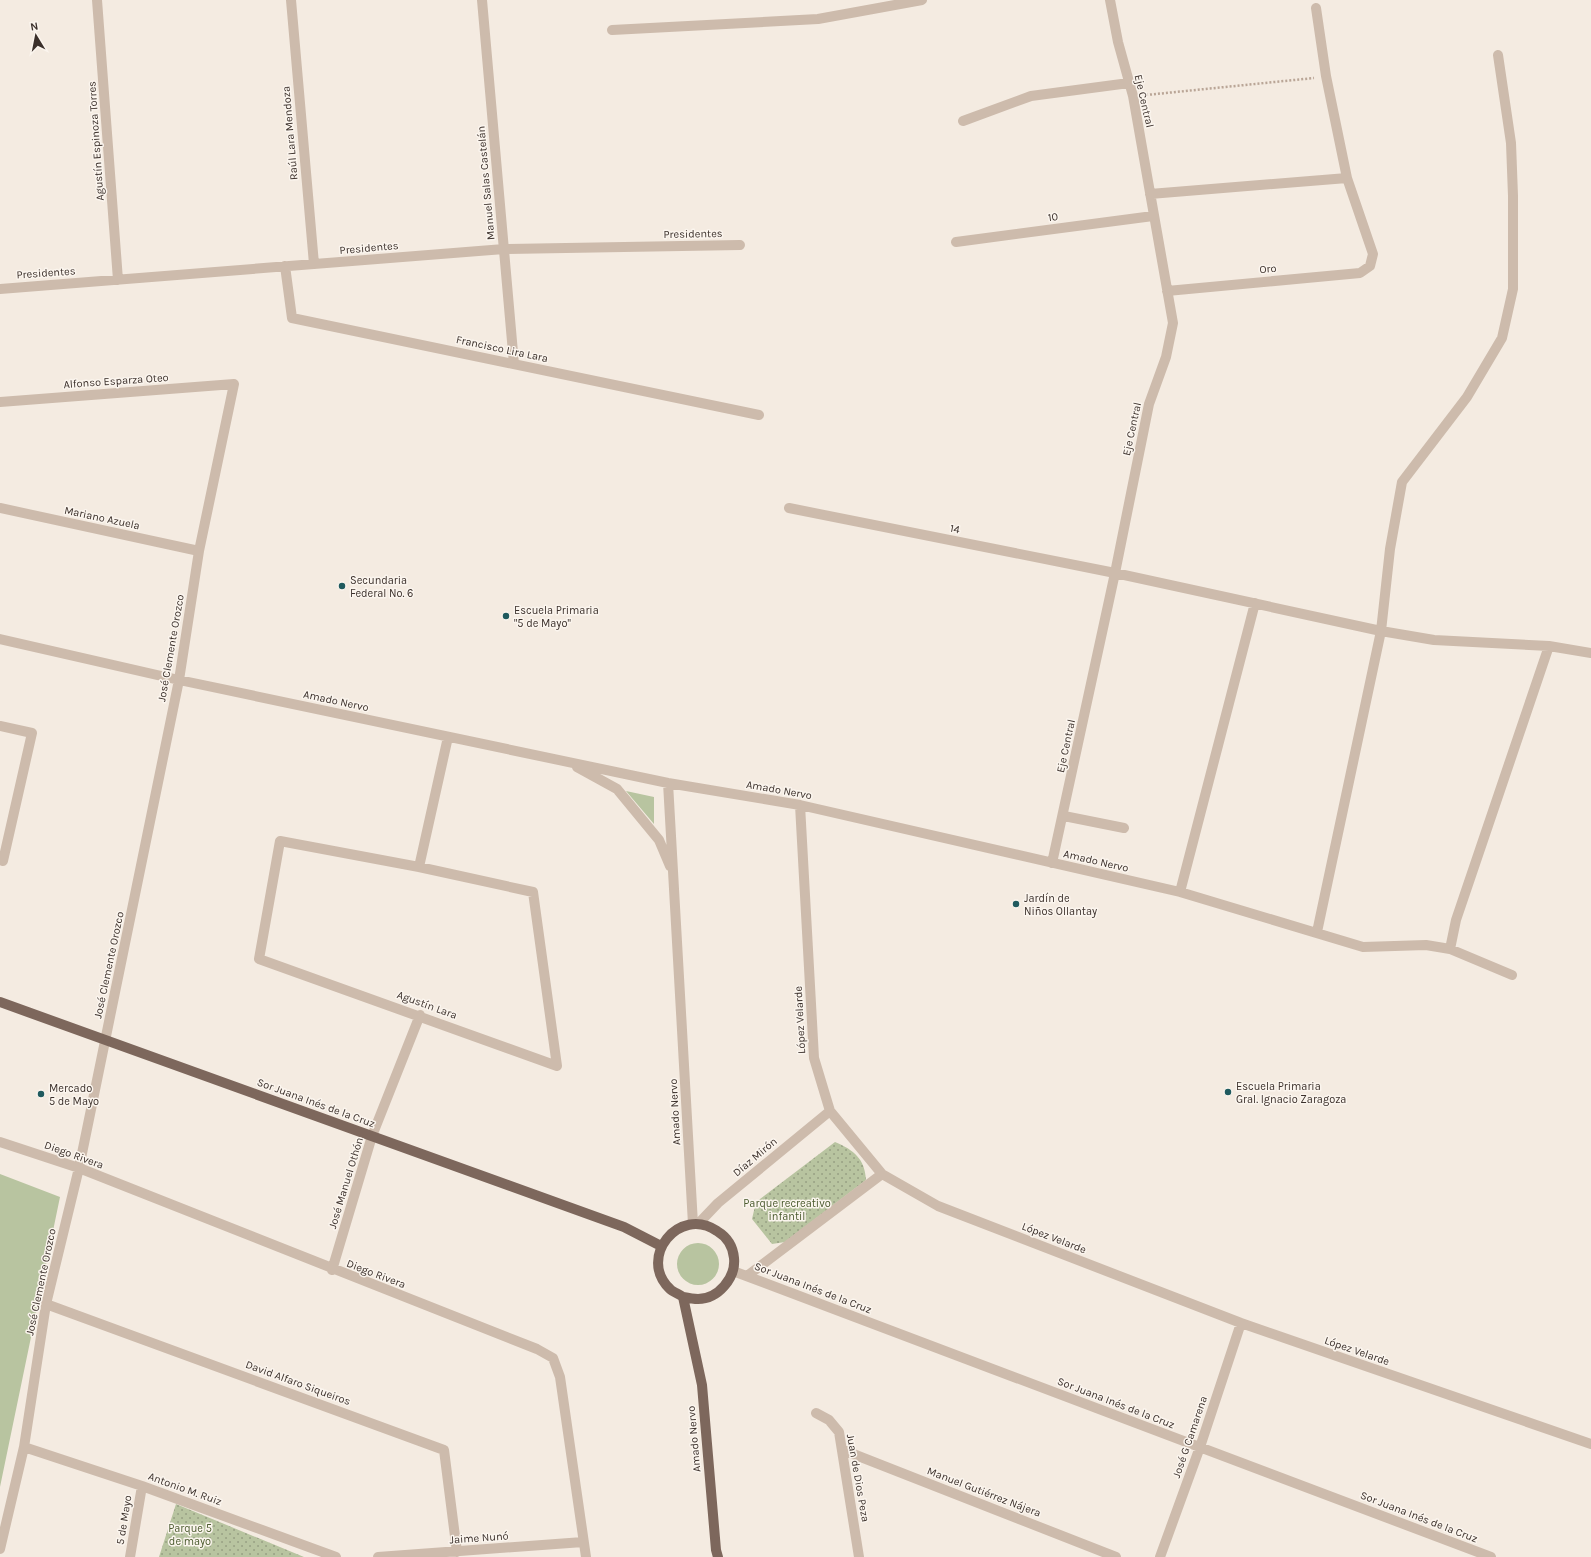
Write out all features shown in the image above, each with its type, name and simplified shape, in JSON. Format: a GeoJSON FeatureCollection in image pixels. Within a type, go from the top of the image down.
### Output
{"type":"FeatureCollection","features":[{"type":"Feature","properties":{"kind":"main road","name":"Sor Juana Inés de la Cruz"},"geometry":{"type":"LineString","coordinates":[[0,1002],[624,1227],[661,1246]]}},
{"type":"Feature","properties":{"kind":"main road"},"geometry":{"type":"LineString","coordinates":[[696,1224],[710,1226],[724,1235],[732,1249],[734,1260],[733,1271],[726,1285],[714,1295],[698,1299],[683,1297],[670,1289],[661,1276],[658,1261],[661,1246],[669,1235],[680,1227],[696,1224]]}},
{"type":"Feature","properties":{"kind":"main road","name":"Amado Nervo"},"geometry":{"type":"LineString","coordinates":[[683,1297],[702,1385],[716,1550],[718,1557]]}},
{"type":"Feature","properties":{"kind":"street","name":"Agustín Espinoza Torres"},"geometry":{"type":"LineString","coordinates":[[97,0],[118,280]]}},
{"type":"Feature","properties":{"kind":"street","name":"Raúl Lara Mendoza"},"geometry":{"type":"LineString","coordinates":[[291,0],[314,264]]}},
{"type":"Feature","properties":{"kind":"street","name":"Manuel Salas Castelán"},"geometry":{"type":"LineString","coordinates":[[482,0],[514,364]]}},
{"type":"Feature","properties":{"kind":"street"},"geometry":{"type":"LineString","coordinates":[[612,30],[818,19],[885,3],[922,0]]}},
{"type":"Feature","properties":{"kind":"street","name":"Eje Central"},"geometry":{"type":"LineString","coordinates":[[1052,863],[1064,816],[1149,404],[1166,358],[1173,323],[1133,96],[1118,42],[1110,0]]}},
{"type":"Feature","properties":{"kind":"street"},"geometry":{"type":"LineString","coordinates":[[1150,194],[1347,178],[1326,76],[1316,8]]}},
{"type":"Feature","properties":{"kind":"street"},"geometry":{"type":"LineString","coordinates":[[1316,932],[1381,631],[1390,549],[1402,482],[1467,396],[1502,338],[1513,289],[1513,196],[1511,143],[1498,55]]}},
{"type":"Feature","properties":{"kind":"street"},"geometry":{"type":"LineString","coordinates":[[964,121],[1031,96],[1129,83]]}},
{"type":"Feature","properties":{"kind":"street","name":"Oro"},"geometry":{"type":"LineString","coordinates":[[1167,291],[1360,273],[1370,266],[1372,254],[1347,178]]}},
{"type":"Feature","properties":{"kind":"street","name":"10"},"geometry":{"type":"LineString","coordinates":[[956,242],[1153,216]]}},
{"type":"Feature","properties":{"kind":"street","name":"Presidentes"},"geometry":{"type":"LineString","coordinates":[[0,289],[504,249],[740,245]]}},
{"type":"Feature","properties":{"kind":"street","name":"Francisco Lira Lara"},"geometry":{"type":"LineString","coordinates":[[285,266],[292,318],[758,415]]}},
{"type":"Feature","properties":{"kind":"street","name":"Alfonso Esparza Oteo"},"geometry":{"type":"LineString","coordinates":[[0,402],[234,384]]}},
{"type":"Feature","properties":{"kind":"street","name":"José Clemente Orozco"},"geometry":{"type":"LineString","coordinates":[[0,1549],[24,1446],[46,1304],[79,1168],[179,680],[200,551],[234,384]]}},
{"type":"Feature","properties":{"kind":"street","name":"Mariano Azuela"},"geometry":{"type":"LineString","coordinates":[[0,508],[200,551]]}},
{"type":"Feature","properties":{"kind":"street","name":"14"},"geometry":{"type":"LineString","coordinates":[[789,508],[1255,602],[1381,631],[1434,640],[1549,646],[1591,653]]}},
{"type":"Feature","properties":{"kind":"street"},"geometry":{"type":"LineString","coordinates":[[1180,892],[1255,602]]}},
{"type":"Feature","properties":{"kind":"street","name":"Amado Nervo"},"geometry":{"type":"LineString","coordinates":[[0,639],[179,680],[668,784],[800,805],[1180,892],[1363,947],[1426,945],[1450,949],[1512,975]]}},
{"type":"Feature","properties":{"kind":"street"},"geometry":{"type":"LineString","coordinates":[[1450,949],[1456,920],[1549,646]]}},
{"type":"Feature","properties":{"kind":"street"},"geometry":{"type":"LineString","coordinates":[[0,726],[32,732],[3,861],[0,860]]}},
{"type":"Feature","properties":{"kind":"street"},"geometry":{"type":"LineString","coordinates":[[419,867],[448,737]]}},
{"type":"Feature","properties":{"kind":"street"},"geometry":{"type":"LineString","coordinates":[[566,762],[617,789],[659,840],[673,874]]}},
{"type":"Feature","properties":{"kind":"street","name":"Amado Nervo"},"geometry":{"type":"LineString","coordinates":[[668,784],[696,1224]]}},
{"type":"Feature","properties":{"kind":"street","name":"López Velarde"},"geometry":{"type":"LineString","coordinates":[[800,805],[814,1058],[830,1110],[882,1174],[938,1206],[1241,1323],[1591,1444]]}},
{"type":"Feature","properties":{"kind":"street"},"geometry":{"type":"LineString","coordinates":[[1064,816],[1124,828]]}},
{"type":"Feature","properties":{"kind":"street","name":"Agustín Lara"},"geometry":{"type":"LineString","coordinates":[[280,841],[419,867],[533,892],[557,1066],[420,1015],[259,959],[280,841]]}},
{"type":"Feature","properties":{"kind":"street","name":"José Manuel Othón"},"geometry":{"type":"LineString","coordinates":[[332,1270],[372,1136],[420,1015]]}},
{"type":"Feature","properties":{"kind":"street","name":"Díaz Mirón"},"geometry":{"type":"LineString","coordinates":[[696,1224],[718,1203],[830,1110]]}},
{"type":"Feature","properties":{"kind":"street","name":"Diego Rivera"},"geometry":{"type":"LineString","coordinates":[[0,1142],[79,1168],[332,1270],[537,1349],[553,1358],[560,1377],[586,1557]]}},
{"type":"Feature","properties":{"kind":"street"},"geometry":{"type":"LineString","coordinates":[[747,1276],[882,1174]]}},
{"type":"Feature","properties":{"kind":"street","name":"Sor Juana Inés de la Cruz"},"geometry":{"type":"LineString","coordinates":[[733,1271],[1491,1557]]}},
{"type":"Feature","properties":{"kind":"street","name":"David Alfaro Siqueiros"},"geometry":{"type":"LineString","coordinates":[[46,1304],[444,1450],[456,1552]]}},
{"type":"Feature","properties":{"kind":"street","name":"José G Camarena"},"geometry":{"type":"LineString","coordinates":[[1160,1557],[1200,1447],[1241,1323]]}},
{"type":"Feature","properties":{"kind":"street","name":"Juan de Dios Peza"},"geometry":{"type":"LineString","coordinates":[[816,1413],[829,1420],[839,1432],[859,1557]]}},
{"type":"Feature","properties":{"kind":"street","name":"Antonio M. Ruiz"},"geometry":{"type":"LineString","coordinates":[[24,1446],[142,1486],[336,1557]]}},
{"type":"Feature","properties":{"kind":"street","name":"Manuel Gutiérrez Nájera"},"geometry":{"type":"LineString","coordinates":[[843,1450],[1116,1557]]}},
{"type":"Feature","properties":{"kind":"street","name":"5 de Mayo"},"geometry":{"type":"LineString","coordinates":[[130,1557],[142,1486]]}},
{"type":"Feature","properties":{"kind":"street","name":"Jaime Nunó"},"geometry":{"type":"LineString","coordinates":[[378,1557],[583,1542]]}},
{"type":"Feature","properties":{"kind":"path"},"geometry":{"type":"LineString","coordinates":[[1133,96],[1326,76]]}},
{"type":"Feature","properties":{"kind":"green space"},"geometry":{"type":"Polygon","coordinates":[[[626,791],[654,797],[654,824],[626,791]]]}},
{"type":"Feature","properties":{"kind":"green space","name":"Parque recreativo infantil"},"geometry":{"type":"Polygon","coordinates":[[[835,1142],[848,1148],[857,1156],[863,1166],[866,1180],[785,1242],[772,1244],[752,1219],[756,1202],[835,1142]]]}},
{"type":"Feature","properties":{"kind":"green space"},"geometry":{"type":"Polygon","coordinates":[[[0,1174],[60,1197],[0,1487],[0,1174]]]}},
{"type":"Feature","properties":{"kind":"green space"},"geometry":{"type":"Polygon","coordinates":[[[694,1243],[702,1243],[710,1246],[716,1252],[719,1264],[716,1276],[710,1282],[702,1285],[694,1285],[686,1282],[680,1276],[677,1268],[677,1260],[680,1252],[686,1246],[694,1243]]]}},
{"type":"Feature","properties":{"kind":"green space","name":"Parque 5 de mayo"},"geometry":{"type":"Polygon","coordinates":[[[176,1504],[304,1557],[159,1557],[176,1504]]]}},
{"type":"Feature","properties":{"kind":"place","name":"Secundaria Federal No. 6"},"geometry":{"type":"Point","coordinates":[342,586]}},
{"type":"Feature","properties":{"kind":"place","name":"Escuela Primaria \"5 de Mayo\""},"geometry":{"type":"Point","coordinates":[506,616]}},
{"type":"Feature","properties":{"kind":"place","name":"Jardín de Niños Ollantay"},"geometry":{"type":"Point","coordinates":[1016,904]}},
{"type":"Feature","properties":{"kind":"place","name":"Escuela Primaria Gral. Ignacio Zaragoza"},"geometry":{"type":"Point","coordinates":[1228,1092]}},
{"type":"Feature","properties":{"kind":"place","name":"Mercado 5 de Mayo"},"geometry":{"type":"Point","coordinates":[41,1094]}}]}
